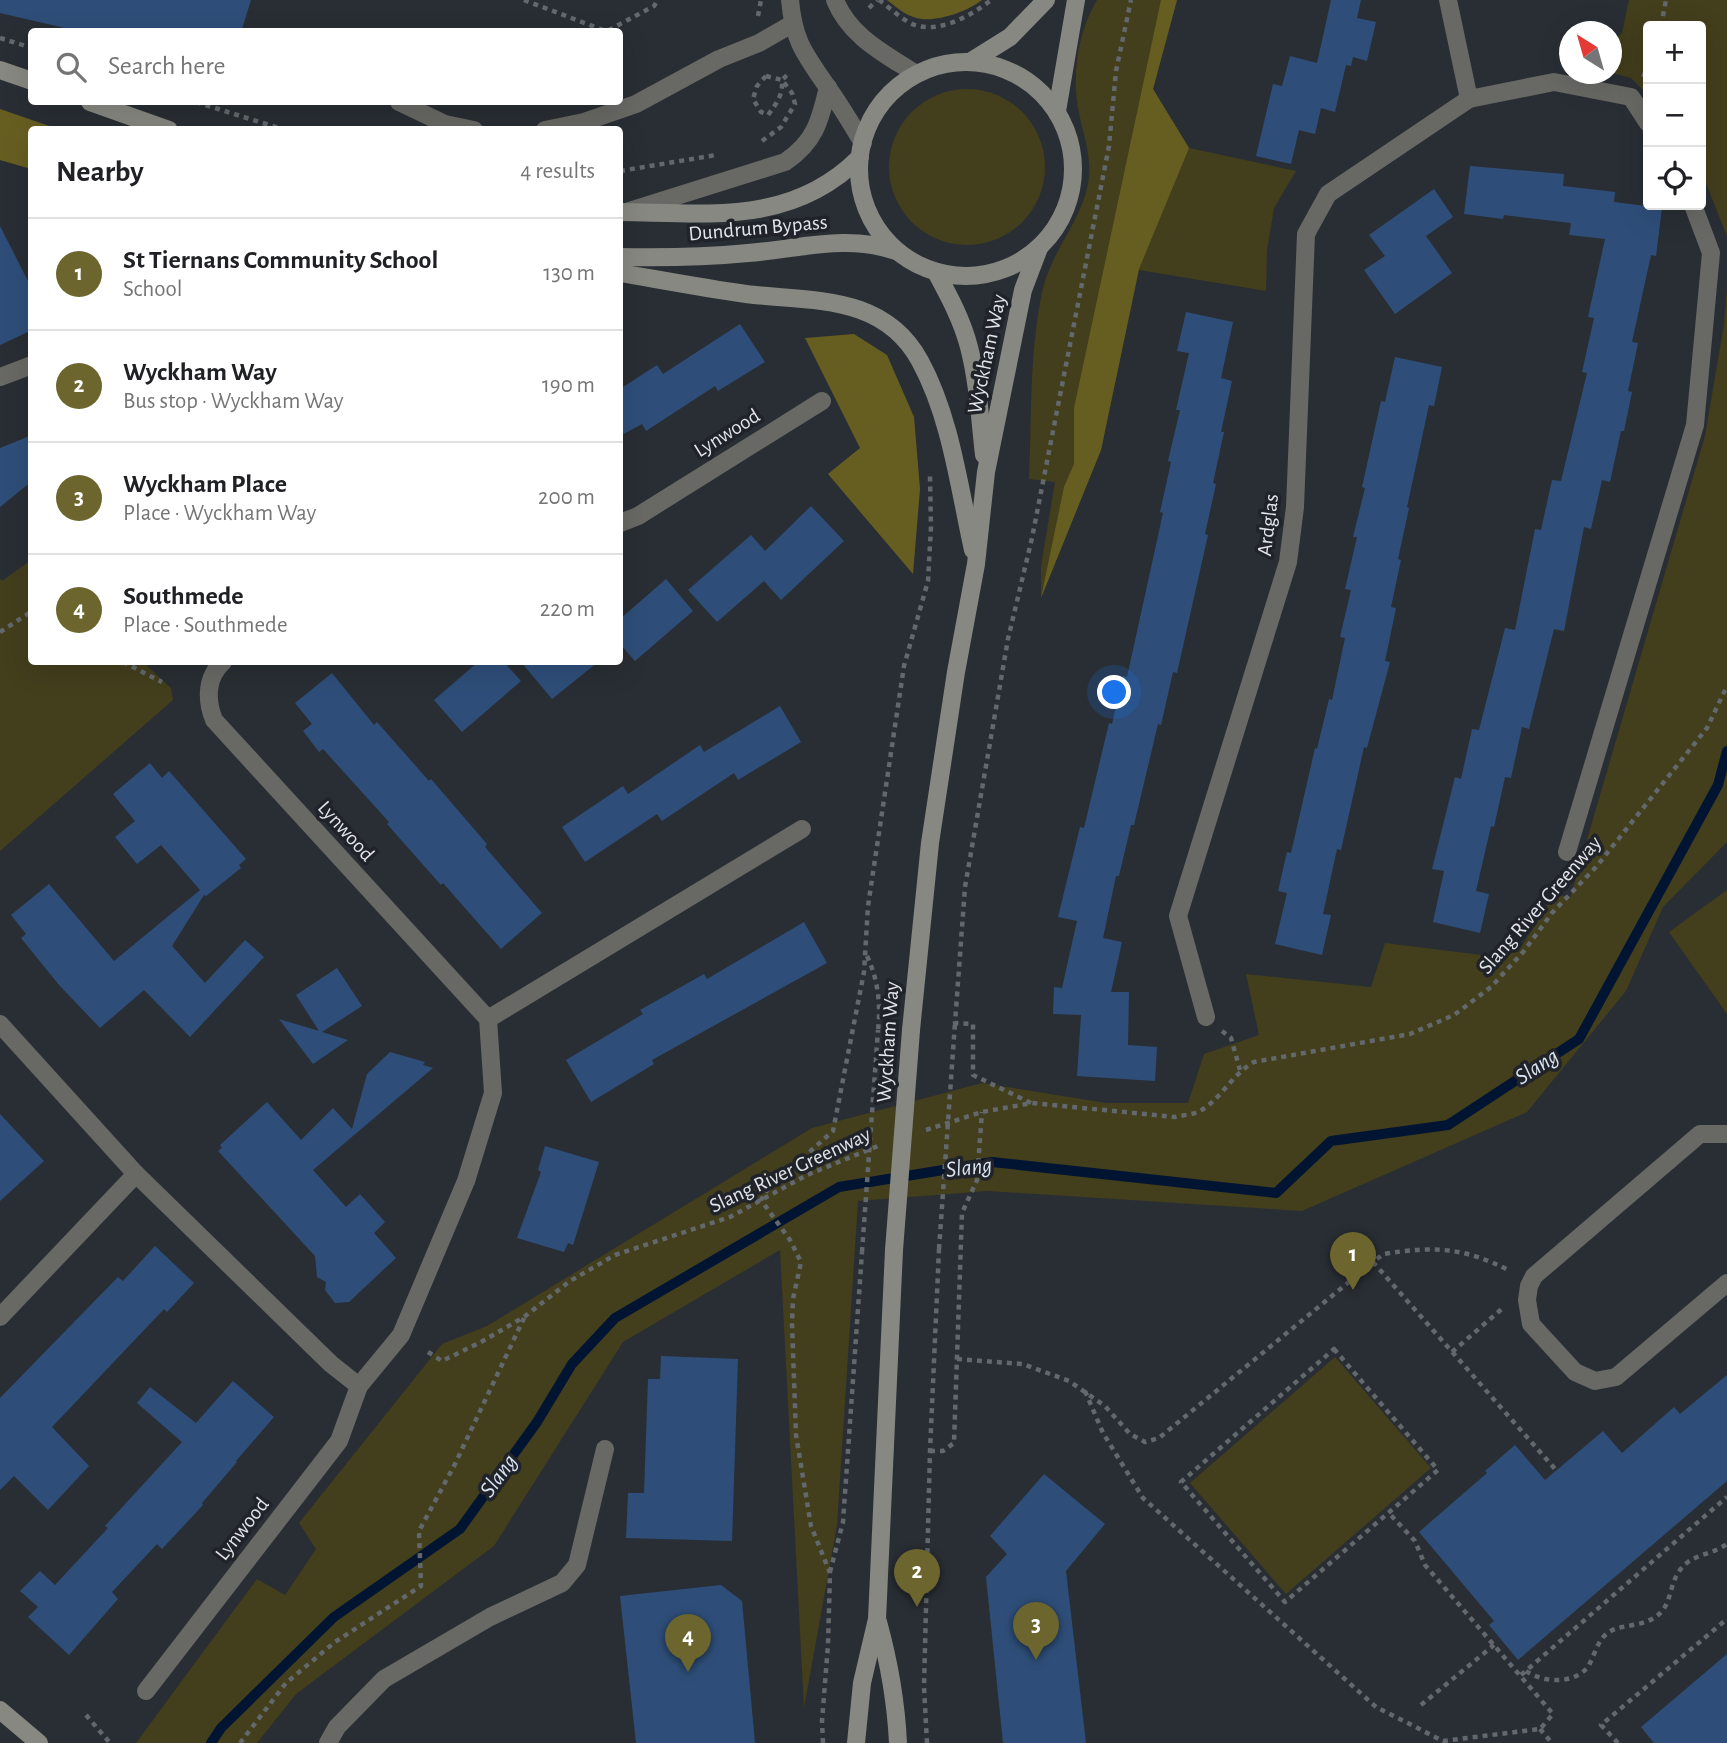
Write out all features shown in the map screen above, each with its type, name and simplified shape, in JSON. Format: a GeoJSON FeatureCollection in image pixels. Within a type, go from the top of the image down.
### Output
{"type":"FeatureCollection","features":[{"type":"Feature","properties":{"kind":"main road"},"geometry":{"type":"LineString","coordinates":[[970,62],[1010,37],[1046,0]]}},
{"type":"Feature","properties":{"kind":"main road"},"geometry":{"type":"LineString","coordinates":[[1057,111],[1076,0]]}},
{"type":"Feature","properties":{"kind":"main road"},"geometry":{"type":"LineString","coordinates":[[970,62],[999,67],[1017,74],[1039,90],[1057,111],[1065,126],[1073,159],[1071,192],[1060,222],[1040,248],[1011,266],[979,275],[936,272],[900,253],[882,234],[871,216],[863,197],[861,150],[869,126],[882,103],[897,87],[916,75],[948,64],[970,62]]}},
{"type":"Feature","properties":{"kind":"main road"},"geometry":{"type":"LineString","coordinates":[[0,70],[28,80]]}},
{"type":"Feature","properties":{"kind":"main road"},"geometry":{"type":"LineString","coordinates":[[98,105],[158,126]]}},
{"type":"Feature","properties":{"kind":"main road","name":"Dundrum Bypass"},"geometry":{"type":"LineString","coordinates":[[623,212],[722,215],[795,201],[836,178],[861,150]]}},
{"type":"Feature","properties":{"kind":"main road","name":"Dundrum Bypass"},"geometry":{"type":"LineString","coordinates":[[623,257],[723,255],[847,242],[874,244],[900,253]]}},
{"type":"Feature","properties":{"kind":"main road","name":"Wyckham Way"},"geometry":{"type":"LineString","coordinates":[[856,1743],[862,1683],[877,1619],[894,1250],[911,1030],[930,843],[956,671],[976,564],[986,472],[1023,290],[1040,248]]}},
{"type":"Feature","properties":{"kind":"main road","name":"Wyckham Way"},"geometry":{"type":"LineString","coordinates":[[936,272],[957,313],[968,346],[977,388],[986,472]]}},
{"type":"Feature","properties":{"kind":"main road"},"geometry":{"type":"LineString","coordinates":[[623,273],[747,294],[844,304],[875,316],[900,334],[919,359],[947,430],[976,564]]}},
{"type":"Feature","properties":{"kind":"main road","name":"Wyckham Way"},"geometry":{"type":"LineString","coordinates":[[877,1619],[888,1657],[897,1710],[898,1743]]}},
{"type":"Feature","properties":{"kind":"main road"},"geometry":{"type":"LineString","coordinates":[[0,1710],[39,1743]]}},
{"type":"Feature","properties":{"kind":"street"},"geometry":{"type":"LineString","coordinates":[[790,0],[792,24],[807,59],[828,87],[861,150]]}},
{"type":"Feature","properties":{"kind":"street"},"geometry":{"type":"LineString","coordinates":[[835,0],[848,24],[865,41],[916,75]]}},
{"type":"Feature","properties":{"kind":"street"},"geometry":{"type":"LineString","coordinates":[[1448,0],[1469,99]]}},
{"type":"Feature","properties":{"kind":"street"},"geometry":{"type":"LineString","coordinates":[[564,126],[636,104],[719,59],[759,43],[792,24]]}},
{"type":"Feature","properties":{"kind":"street","name":"Ardglas"},"geometry":{"type":"LineString","coordinates":[[1206,1017],[1178,916],[1288,562],[1295,507],[1306,234],[1328,194],[1469,99],[1554,82],[1631,97],[1643,115]]}},
{"type":"Feature","properties":{"kind":"street"},"geometry":{"type":"LineString","coordinates":[[623,212],[785,162],[800,153],[812,138],[828,87]]}},
{"type":"Feature","properties":{"kind":"street"},"geometry":{"type":"LineString","coordinates":[[404,105],[455,126]]}},
{"type":"Feature","properties":{"kind":"street"},"geometry":{"type":"LineString","coordinates":[[1567,852],[1695,425],[1712,253],[1695,210]]}},
{"type":"Feature","properties":{"kind":"street"},"geometry":{"type":"LineString","coordinates":[[0,377],[28,366]]}},
{"type":"Feature","properties":{"kind":"street","name":"Lynwood"},"geometry":{"type":"LineString","coordinates":[[623,522],[638,516],[822,401]]}},
{"type":"Feature","properties":{"kind":"street","name":"Lynwood"},"geometry":{"type":"LineString","coordinates":[[146,1691],[339,1441],[359,1386],[401,1335],[466,1181],[493,1093],[488,1019],[214,720],[208,704],[210,683],[218,665]]}},
{"type":"Feature","properties":{"kind":"street"},"geometry":{"type":"LineString","coordinates":[[488,1019],[802,829]]}},
{"type":"Feature","properties":{"kind":"street"},"geometry":{"type":"LineString","coordinates":[[0,1024],[136,1174],[331,1364],[359,1386]]}},
{"type":"Feature","properties":{"kind":"street"},"geometry":{"type":"LineString","coordinates":[[1727,1134],[1700,1134],[1534,1276],[1527,1300],[1531,1324],[1575,1372],[1595,1381],[1616,1377],[1727,1283]]}},
{"type":"Feature","properties":{"kind":"street"},"geometry":{"type":"LineString","coordinates":[[0,1317],[136,1174]]}},
{"type":"Feature","properties":{"kind":"street"},"geometry":{"type":"LineString","coordinates":[[328,1743],[337,1727],[384,1679],[490,1617],[562,1583],[577,1565],[605,1449]]}},
{"type":"Feature","properties":{"kind":"path"},"geometry":{"type":"LineString","coordinates":[[524,0],[598,28]]}},
{"type":"Feature","properties":{"kind":"path"},"geometry":{"type":"LineString","coordinates":[[613,28],[654,6],[658,0]]}},
{"type":"Feature","properties":{"kind":"path"},"geometry":{"type":"LineString","coordinates":[[879,0],[912,24],[944,27],[991,0]]}},
{"type":"Feature","properties":{"kind":"path"},"geometry":{"type":"LineString","coordinates":[[927,1743],[924,1687],[930,1451],[939,1249],[965,887],[1008,639],[1032,538],[1109,145],[1116,71],[1131,0]]}},
{"type":"Feature","properties":{"kind":"path"},"geometry":{"type":"LineString","coordinates":[[1662,21],[1666,0]]}},
{"type":"Feature","properties":{"kind":"path"},"geometry":{"type":"LineString","coordinates":[[0,37],[28,47]]}},
{"type":"Feature","properties":{"kind":"path"},"geometry":{"type":"LineString","coordinates":[[766,76],[782,80],[778,103],[768,115],[761,112],[753,99],[761,80],[766,76]]}},
{"type":"Feature","properties":{"kind":"path"},"geometry":{"type":"LineString","coordinates":[[206,105],[272,126]]}},
{"type":"Feature","properties":{"kind":"path"},"geometry":{"type":"LineString","coordinates":[[623,171],[717,155]]}},
{"type":"Feature","properties":{"kind":"path"},"geometry":{"type":"LineString","coordinates":[[830,1573],[811,1526],[796,1435],[792,1323],[793,1299],[801,1262],[790,1240],[761,1200],[768,1189],[833,1131],[864,972],[869,906],[904,666],[929,581],[930,466]]}},
{"type":"Feature","properties":{"kind":"path"},"geometry":{"type":"LineString","coordinates":[[0,632],[28,614]]}},
{"type":"Feature","properties":{"kind":"path"},"geometry":{"type":"LineString","coordinates":[[130,665],[162,682]]}},
{"type":"Feature","properties":{"kind":"path","name":"Slang River Greenway"},"geometry":{"type":"LineString","coordinates":[[920,1132],[982,1112],[1032,1103],[1175,1117],[1198,1112],[1211,1103],[1240,1070],[1254,1062],[1410,1034],[1454,1015],[1491,987],[1524,951],[1552,913],[1596,867],[1707,728],[1727,685]]}},
{"type":"Feature","properties":{"kind":"path"},"geometry":{"type":"LineString","coordinates":[[823,1743],[830,1573],[843,1522],[880,1011],[876,985],[866,953]]}},
{"type":"Feature","properties":{"kind":"path"},"geometry":{"type":"LineString","coordinates":[[1206,1017],[1231,1038],[1240,1070]]}},
{"type":"Feature","properties":{"kind":"path"},"geometry":{"type":"LineString","coordinates":[[956,1023],[973,1024],[973,1075],[1032,1103]]}},
{"type":"Feature","properties":{"kind":"path"},"geometry":{"type":"LineString","coordinates":[[930,1451],[943,1451],[954,1443],[962,1213],[977,1180],[982,1112]]}},
{"type":"Feature","properties":{"kind":"path","name":"Slang River Greenway"},"geometry":{"type":"LineString","coordinates":[[428,1352],[442,1361],[524,1317],[570,1281],[615,1255],[730,1217],[807,1175],[883,1144]]}},
{"type":"Feature","properties":{"kind":"path"},"geometry":{"type":"LineString","coordinates":[[957,1359],[1023,1364],[1069,1381],[1105,1406],[1130,1434],[1145,1443],[1159,1438],[1384,1254],[1421,1248],[1469,1253],[1510,1270],[1516,1279],[1529,1286]]}},
{"type":"Feature","properties":{"kind":"path"},"geometry":{"type":"LineString","coordinates":[[1373,1262],[1556,1470]]}},
{"type":"Feature","properties":{"kind":"path"},"geometry":{"type":"LineString","coordinates":[[1506,1279],[1510,1270]]}},
{"type":"Feature","properties":{"kind":"path"},"geometry":{"type":"LineString","coordinates":[[1452,1352],[1506,1306],[1504,1297]]}},
{"type":"Feature","properties":{"kind":"path"},"geometry":{"type":"LineString","coordinates":[[240,1743],[286,1683],[335,1642],[421,1586],[423,1578],[419,1531],[455,1464],[524,1317]]}},
{"type":"Feature","properties":{"kind":"path"},"geometry":{"type":"LineString","coordinates":[[1334,1349],[1438,1470],[1388,1513],[1285,1602],[1181,1482],[1334,1349]]}},
{"type":"Feature","properties":{"kind":"path"},"geometry":{"type":"LineString","coordinates":[[1085,1391],[1103,1433],[1143,1498],[1377,1707],[1443,1741],[1540,1729],[1553,1714],[1523,1673],[1425,1565],[1415,1541],[1388,1513]]}},
{"type":"Feature","properties":{"kind":"path"},"geometry":{"type":"LineString","coordinates":[[1523,1673],[1727,1497]]}},
{"type":"Feature","properties":{"kind":"path"},"geometry":{"type":"LineString","coordinates":[[1523,1673],[1555,1681],[1573,1677],[1587,1668],[1601,1641],[1609,1632],[1649,1620],[1663,1609],[1679,1571],[1689,1561],[1717,1552],[1727,1544]]}},
{"type":"Feature","properties":{"kind":"path"},"geometry":{"type":"LineString","coordinates":[[1618,1743],[1601,1725],[1727,1619]]}},
{"type":"Feature","properties":{"kind":"path"},"geometry":{"type":"LineString","coordinates":[[1421,1706],[1494,1644]]}},
{"type":"Feature","properties":{"kind":"path"},"geometry":{"type":"LineString","coordinates":[[86,1715],[110,1743]]}},
{"type":"Feature","properties":{"kind":"path"},"geometry":{"type":"LineString","coordinates":[[1540,1729],[1552,1743]]}},
{"type":"Feature","properties":{"kind":"shaded area"},"geometry":{"type":"Polygon","coordinates":[[[887,0],[982,0],[954,14],[929,19],[908,15],[887,0]]]}},
{"type":"Feature","properties":{"kind":"shaded area"},"geometry":{"type":"Polygon","coordinates":[[[1097,0],[1177,0],[1153,89],[1189,148],[1296,171],[1274,208],[1267,251],[1266,291],[1139,270],[1101,450],[1041,598],[1041,566],[1055,482],[1029,479],[1035,335],[1048,273],[1087,190],[1089,158],[1076,94],[1076,66],[1085,25],[1097,0]]]}},
{"type":"Feature","properties":{"kind":"shaded area"},"geometry":{"type":"Polygon","coordinates":[[[1161,0],[1177,0],[1153,89],[1189,148],[1139,269],[1101,450],[1041,598],[1064,487],[1074,464],[1074,408],[1161,0]]]}},
{"type":"Feature","properties":{"kind":"shaded area"},"geometry":{"type":"Polygon","coordinates":[[[1629,0],[1727,0],[1727,236],[1706,184],[1706,21],[1643,21],[1643,90],[1631,78],[1622,76],[1622,33],[1629,0]]]}},
{"type":"Feature","properties":{"kind":"shaded area"},"geometry":{"type":"Polygon","coordinates":[[[967,89],[997,95],[1022,112],[1039,137],[1045,167],[1039,197],[1022,222],[997,239],[967,245],[937,239],[912,222],[895,197],[889,167],[895,137],[912,112],[937,95],[967,89]]]}},
{"type":"Feature","properties":{"kind":"shaded area"},"geometry":{"type":"Polygon","coordinates":[[[0,109],[49,126],[28,126],[28,168],[0,160],[0,109]]]}},
{"type":"Feature","properties":{"kind":"shaded area"},"geometry":{"type":"Polygon","coordinates":[[[1727,288],[1727,842],[1663,907],[1626,991],[1527,1112],[1302,1211],[988,1191],[858,1201],[837,1525],[804,1708],[780,1250],[623,1342],[494,1546],[296,1694],[257,1743],[136,1743],[257,1579],[285,1595],[316,1549],[299,1523],[442,1344],[487,1326],[812,1128],[982,1083],[1106,1103],[1188,1103],[1204,1054],[1259,1035],[1246,974],[1371,987],[1385,943],[1498,957],[1522,946],[1555,893],[1570,898],[1705,436],[1724,324],[1727,288]]]}},
{"type":"Feature","properties":{"kind":"shaded area"},"geometry":{"type":"Polygon","coordinates":[[[854,334],[887,355],[914,417],[920,489],[913,574],[828,474],[860,448],[805,338],[854,334]]]}},
{"type":"Feature","properties":{"kind":"shaded area"},"geometry":{"type":"Polygon","coordinates":[[[28,562],[28,665],[146,665],[171,688],[173,700],[0,851],[0,579],[2,581],[28,562]]]}},
{"type":"Feature","properties":{"kind":"shaded area"},"geometry":{"type":"Polygon","coordinates":[[[1727,890],[1727,1014],[1669,932],[1727,890]]]}},
{"type":"Feature","properties":{"kind":"shaded area"},"geometry":{"type":"Polygon","coordinates":[[[1335,1357],[1431,1468],[1286,1594],[1190,1483],[1335,1357]]]}},
{"type":"Feature","properties":{"kind":"building"},"geometry":{"type":"Polygon","coordinates":[[[0,0],[251,0],[242,28],[65,28],[0,13],[0,0]]]}},
{"type":"Feature","properties":{"kind":"building"},"geometry":{"type":"Polygon","coordinates":[[[1331,0],[1361,0],[1357,18],[1376,22],[1367,61],[1353,57],[1351,66],[1346,65],[1335,112],[1321,108],[1315,134],[1299,130],[1291,164],[1256,156],[1273,84],[1282,86],[1290,56],[1317,63],[1331,0]]]}},
{"type":"Feature","properties":{"kind":"building"},"geometry":{"type":"Polygon","coordinates":[[[1470,166],[1564,174],[1563,186],[1615,192],[1614,202],[1643,206],[1643,210],[1662,210],[1656,256],[1651,255],[1632,342],[1638,343],[1628,391],[1632,392],[1624,431],[1621,431],[1610,482],[1602,480],[1591,529],[1584,527],[1564,631],[1554,629],[1529,729],[1522,727],[1511,778],[1505,777],[1476,891],[1489,894],[1480,933],[1433,922],[1444,871],[1432,869],[1455,777],[1461,779],[1472,729],[1479,730],[1505,628],[1515,630],[1535,529],[1541,530],[1552,480],[1561,481],[1587,373],[1582,372],[1594,318],[1588,317],[1605,239],[1569,235],[1571,223],[1504,215],[1503,219],[1464,214],[1470,166]]]}},
{"type":"Feature","properties":{"kind":"building"},"geometry":{"type":"Polygon","coordinates":[[[1434,189],[1453,217],[1426,236],[1452,273],[1395,314],[1364,270],[1385,256],[1369,235],[1434,189]]]}},
{"type":"Feature","properties":{"kind":"building"},"geometry":{"type":"Polygon","coordinates":[[[0,226],[28,281],[28,332],[0,345],[0,226]]]}},
{"type":"Feature","properties":{"kind":"building"},"geometry":{"type":"Polygon","coordinates":[[[1186,312],[1233,322],[1221,378],[1232,381],[1213,483],[1216,484],[1205,534],[1208,535],[1177,673],[1173,672],[1161,725],[1158,724],[1134,825],[1131,825],[1119,876],[1116,876],[1103,938],[1122,942],[1111,992],[1129,992],[1128,1045],[1157,1047],[1155,1081],[1077,1076],[1081,1015],[1053,1014],[1054,987],[1062,988],[1077,921],[1058,917],[1080,827],[1084,828],[1109,723],[1112,724],[1123,676],[1127,677],[1163,513],[1160,512],[1171,462],[1168,461],[1180,410],[1176,410],[1189,353],[1177,351],[1186,312]]]}},
{"type":"Feature","properties":{"kind":"building"},"geometry":{"type":"Polygon","coordinates":[[[740,324],[765,362],[718,391],[715,386],[646,431],[642,424],[623,434],[623,387],[657,365],[663,374],[740,324]]]}},
{"type":"Feature","properties":{"kind":"building"},"geometry":{"type":"Polygon","coordinates":[[[1395,357],[1442,367],[1434,406],[1429,405],[1407,507],[1409,508],[1398,559],[1401,560],[1391,607],[1396,608],[1385,661],[1390,662],[1367,748],[1364,747],[1341,850],[1337,849],[1323,914],[1331,915],[1322,955],[1275,944],[1287,893],[1278,891],[1287,852],[1291,853],[1315,748],[1317,749],[1329,699],[1332,700],[1345,638],[1340,637],[1351,590],[1345,589],[1357,537],[1353,537],[1365,488],[1362,487],[1381,401],[1385,402],[1395,357]]]}},
{"type":"Feature","properties":{"kind":"building"},"geometry":{"type":"Polygon","coordinates":[[[28,437],[28,484],[0,507],[0,448],[28,437]]]}},
{"type":"Feature","properties":{"kind":"building"},"geometry":{"type":"Polygon","coordinates":[[[811,506],[844,541],[781,600],[764,581],[717,622],[688,590],[751,535],[765,551],[811,506]]]}},
{"type":"Feature","properties":{"kind":"building"},"geometry":{"type":"Polygon","coordinates":[[[666,579],[693,611],[635,661],[623,647],[623,616],[666,579]]]}},
{"type":"Feature","properties":{"kind":"building"},"geometry":{"type":"Polygon","coordinates":[[[475,665],[507,665],[521,681],[462,732],[434,700],[475,665]]]}},
{"type":"Feature","properties":{"kind":"building"},"geometry":{"type":"Polygon","coordinates":[[[524,665],[594,665],[552,699],[524,665]]]}},
{"type":"Feature","properties":{"kind":"building"},"geometry":{"type":"Polygon","coordinates":[[[332,673],[374,725],[377,722],[429,781],[431,779],[542,913],[501,949],[443,883],[441,885],[323,749],[319,752],[303,731],[312,724],[295,703],[332,673]]]}},
{"type":"Feature","properties":{"kind":"building"},"geometry":{"type":"Polygon","coordinates":[[[780,706],[801,742],[738,780],[734,773],[662,821],[657,814],[585,862],[562,827],[623,786],[628,794],[700,745],[704,752],[780,706]]]}},
{"type":"Feature","properties":{"kind":"building"},"geometry":{"type":"Polygon","coordinates":[[[150,763],[162,778],[169,771],[246,859],[239,865],[241,868],[204,895],[172,946],[205,983],[245,940],[264,957],[190,1037],[144,990],[100,1028],[59,985],[21,938],[26,934],[11,915],[49,884],[114,961],[200,890],[161,845],[137,864],[115,837],[135,821],[113,794],[150,763]]]}},
{"type":"Feature","properties":{"kind":"building"},"geometry":{"type":"Polygon","coordinates":[[[804,922],[827,963],[652,1060],[654,1064],[591,1102],[566,1060],[643,1014],[640,1010],[704,974],[707,979],[804,922]]]}},
{"type":"Feature","properties":{"kind":"building"},"geometry":{"type":"Polygon","coordinates":[[[337,968],[362,1006],[322,1032],[348,1040],[313,1064],[279,1019],[319,1031],[296,995],[337,968]]]}},
{"type":"Feature","properties":{"kind":"building"},"geometry":{"type":"Polygon","coordinates":[[[390,1052],[425,1062],[423,1065],[433,1068],[313,1170],[346,1207],[360,1194],[385,1222],[374,1233],[396,1258],[349,1302],[335,1303],[325,1290],[326,1282],[317,1277],[315,1256],[218,1151],[222,1148],[220,1145],[267,1102],[301,1140],[333,1108],[352,1129],[367,1074],[390,1052]]]}},
{"type":"Feature","properties":{"kind":"building"},"geometry":{"type":"Polygon","coordinates":[[[0,1114],[44,1161],[0,1201],[0,1114]]]}},
{"type":"Feature","properties":{"kind":"building"},"geometry":{"type":"Polygon","coordinates":[[[545,1146],[599,1162],[573,1245],[568,1243],[564,1252],[517,1238],[541,1172],[538,1170],[545,1146]]]}},
{"type":"Feature","properties":{"kind":"building"},"geometry":{"type":"Polygon","coordinates":[[[155,1246],[194,1283],[167,1312],[164,1309],[52,1427],[89,1466],[48,1510],[14,1476],[0,1490],[0,1398],[118,1277],[123,1281],[155,1246]]]}},
{"type":"Feature","properties":{"kind":"building"},"geometry":{"type":"Polygon","coordinates":[[[661,1356],[738,1359],[732,1541],[626,1538],[628,1493],[644,1493],[648,1379],[660,1379],[661,1356]]]}},
{"type":"Feature","properties":{"kind":"building"},"geometry":{"type":"Polygon","coordinates":[[[1727,1375],[1727,1481],[1518,1660],[1489,1625],[1494,1621],[1419,1532],[1515,1445],[1545,1480],[1603,1431],[1622,1453],[1674,1407],[1680,1414],[1727,1375]]]}},
{"type":"Feature","properties":{"kind":"building"},"geometry":{"type":"Polygon","coordinates":[[[233,1381],[274,1417],[203,1505],[162,1549],[157,1544],[112,1592],[118,1599],[69,1655],[28,1617],[38,1607],[20,1591],[40,1571],[55,1585],[182,1442],[137,1403],[150,1387],[196,1423],[233,1381]]]}},
{"type":"Feature","properties":{"kind":"building"},"geometry":{"type":"Polygon","coordinates":[[[1044,1474],[1105,1524],[1066,1571],[1086,1743],[1003,1743],[986,1577],[1007,1554],[990,1536],[1044,1474]]]}},
{"type":"Feature","properties":{"kind":"building"},"geometry":{"type":"Polygon","coordinates":[[[721,1585],[742,1601],[755,1743],[636,1743],[620,1596],[721,1585]]]}},
{"type":"Feature","properties":{"kind":"building"},"geometry":{"type":"Polygon","coordinates":[[[1727,1654],[1727,1743],[1654,1743],[1641,1727],[1727,1654]]]}},
{"type":"Feature","properties":{"kind":"waterway","name":"Slang"},"geometry":{"type":"LineString","coordinates":[[211,1743],[221,1728],[334,1617],[460,1529],[537,1422],[572,1364],[615,1318],[839,1187],[992,1162],[1276,1193],[1331,1141],[1448,1125],[1579,1039],[1718,785],[1727,751]]}},
{"type":"Feature","properties":{"kind":"place","name":"St Tiernans Community School"},"geometry":{"type":"Point","coordinates":[1353,1290]}},
{"type":"Feature","properties":{"kind":"place","name":"Wyckham Way"},"geometry":{"type":"Point","coordinates":[917,1607]}},
{"type":"Feature","properties":{"kind":"place","name":"Wyckham Place"},"geometry":{"type":"Point","coordinates":[1036,1660]}},
{"type":"Feature","properties":{"kind":"place","name":"Southmede"},"geometry":{"type":"Point","coordinates":[688,1672]}}]}
